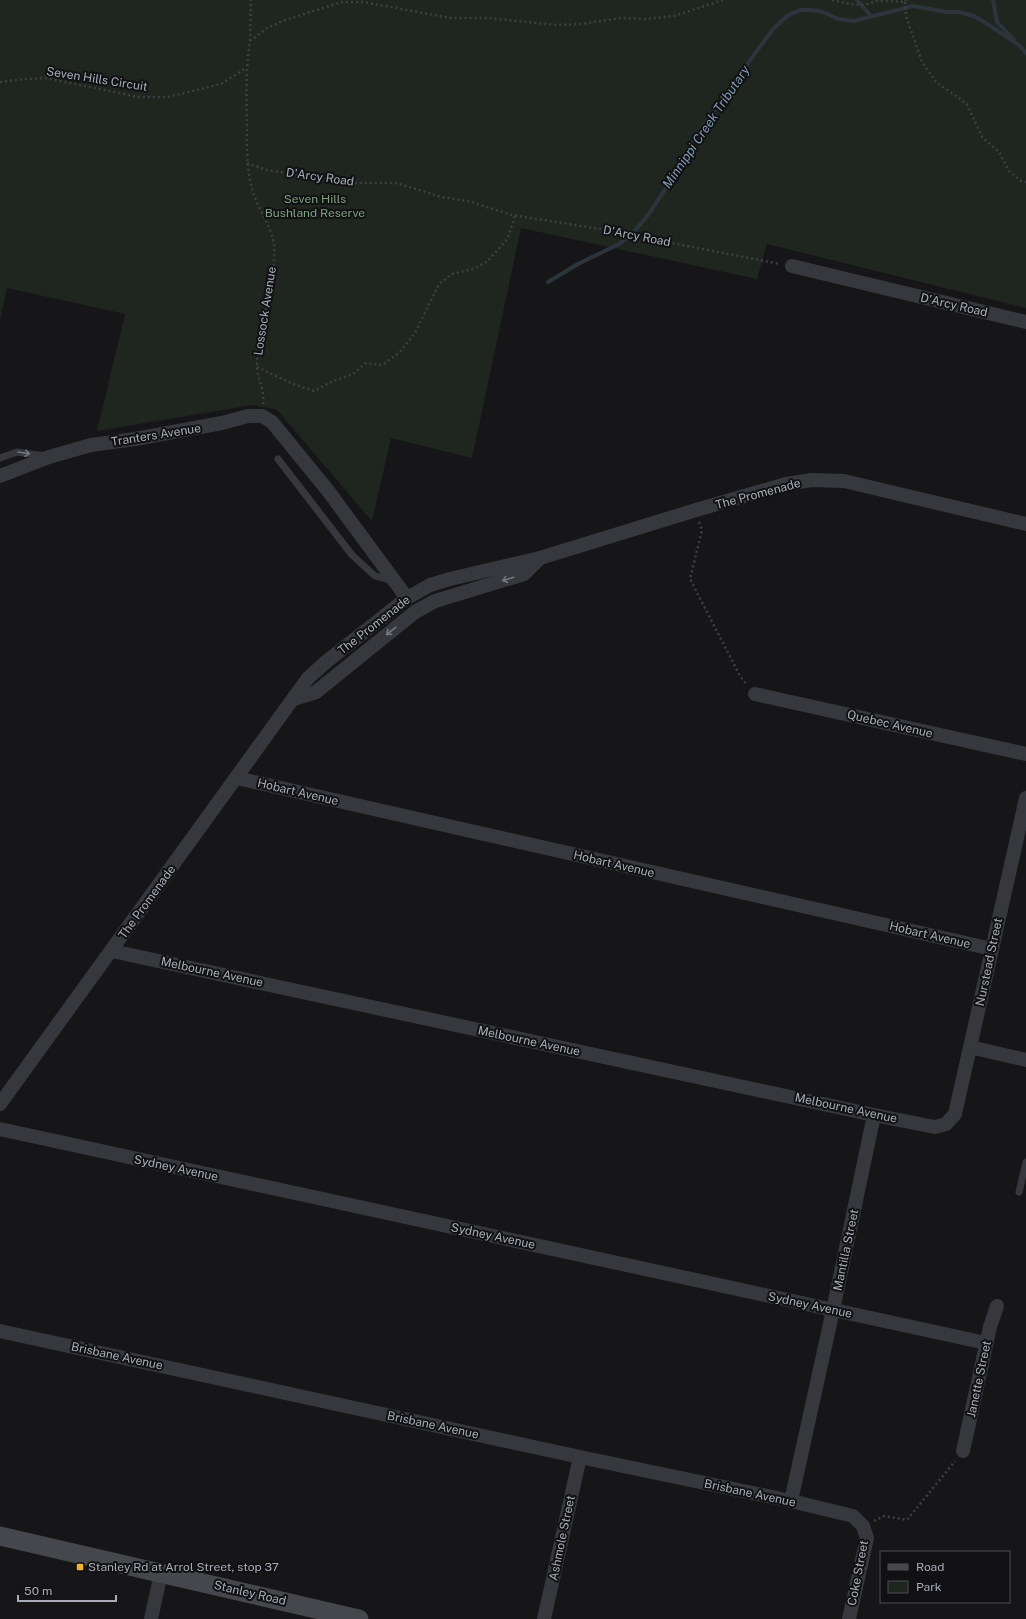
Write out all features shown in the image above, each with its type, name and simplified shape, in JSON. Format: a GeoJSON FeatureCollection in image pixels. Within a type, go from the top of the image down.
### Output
{"type":"FeatureCollection","features":[{"type":"Feature","properties":{"kind":"main road","name":"Stanley Road"},"geometry":{"type":"LineString","coordinates":[[0,1536],[359,1619]]}},
{"type":"Feature","properties":{"kind":"street","name":"D'Arcy Road"},"geometry":{"type":"LineString","coordinates":[[792,266],[1026,322]]}},
{"type":"Feature","properties":{"kind":"street","name":"Tranters Avenue"},"geometry":{"type":"LineString","coordinates":[[0,476],[49,457],[91,445],[215,425],[248,416],[262,416]]}},
{"type":"Feature","properties":{"kind":"street"},"geometry":{"type":"LineString","coordinates":[[262,416],[272,422],[329,492],[407,598]]}},
{"type":"Feature","properties":{"kind":"street","name":"The Promenade"},"geometry":{"type":"LineString","coordinates":[[0,1104],[308,678],[407,598],[430,586],[450,579],[540,558],[786,484],[812,480],[851,483],[1026,524]]}},
{"type":"Feature","properties":{"kind":"street","name":"The Promenade"},"geometry":{"type":"LineString","coordinates":[[294,699],[316,692],[415,612],[435,602],[524,574],[540,558]]}},
{"type":"Feature","properties":{"kind":"street","name":"Quebec Avenue"},"geometry":{"type":"LineString","coordinates":[[755,694],[1026,754]]}},
{"type":"Feature","properties":{"kind":"street","name":"Hobart Avenue"},"geometry":{"type":"LineString","coordinates":[[237,778],[992,949]]}},
{"type":"Feature","properties":{"kind":"street","name":"Nurstead Street"},"geometry":{"type":"LineString","coordinates":[[946,1124],[955,1114],[1026,798]]}},
{"type":"Feature","properties":{"kind":"street","name":"Melbourne Avenue"},"geometry":{"type":"LineString","coordinates":[[112,951],[874,1115],[935,1127],[946,1124]]}},
{"type":"Feature","properties":{"kind":"street"},"geometry":{"type":"LineString","coordinates":[[970,1047],[1026,1060]]}},
{"type":"Feature","properties":{"kind":"street","name":"Mantilla Street"},"geometry":{"type":"LineString","coordinates":[[791,1501],[874,1115]]}},
{"type":"Feature","properties":{"kind":"street","name":"Sydney Avenue"},"geometry":{"type":"LineString","coordinates":[[0,1130],[986,1343]]}},
{"type":"Feature","properties":{"kind":"street","name":"Janette Street"},"geometry":{"type":"LineString","coordinates":[[963,1451],[986,1343],[997,1306]]}},
{"type":"Feature","properties":{"kind":"street","name":"Brisbane Avenue"},"geometry":{"type":"LineString","coordinates":[[0,1331],[580,1457],[791,1501],[853,1516],[863,1526]]}},
{"type":"Feature","properties":{"kind":"street","name":"Ashmole Street"},"geometry":{"type":"LineString","coordinates":[[544,1619],[580,1457]]}},
{"type":"Feature","properties":{"kind":"street","name":"Coke Street"},"geometry":{"type":"LineString","coordinates":[[849,1619],[867,1538],[863,1526]]}},
{"type":"Feature","properties":{"kind":"street"},"geometry":{"type":"LineString","coordinates":[[151,1619],[161,1573]]}},
{"type":"Feature","properties":{"kind":"lane","name":"Tranters Avenue"},"geometry":{"type":"LineString","coordinates":[[0,458],[17,452],[49,457]]}},
{"type":"Feature","properties":{"kind":"lane"},"geometry":{"type":"LineString","coordinates":[[278,459],[352,555],[375,576],[395,581]]}},
{"type":"Feature","properties":{"kind":"lane"},"geometry":{"type":"LineString","coordinates":[[1020,1192],[1026,1162]]}},
{"type":"Feature","properties":{"kind":"path"},"geometry":{"type":"LineString","coordinates":[[246,68],[250,41],[251,0]]}},
{"type":"Feature","properties":{"kind":"path"},"geometry":{"type":"LineString","coordinates":[[250,41],[267,28],[286,20],[342,2],[362,2],[451,18],[488,18],[556,25],[582,24],[621,18],[646,19],[674,16],[723,0]]}},
{"type":"Feature","properties":{"kind":"path"},"geometry":{"type":"LineString","coordinates":[[832,0],[850,4],[865,5],[876,1],[905,1],[906,16],[922,62],[936,82],[967,104],[982,137],[999,152],[1009,171],[1021,181],[1026,182]]}},
{"type":"Feature","properties":{"kind":"path","name":"Seven Hills Circuit"},"geometry":{"type":"LineString","coordinates":[[0,82],[45,78],[139,97],[168,97],[221,84],[246,68]]}},
{"type":"Feature","properties":{"kind":"path","name":"Lossock Avenue"},"geometry":{"type":"LineString","coordinates":[[246,68],[247,163],[253,192],[274,244],[272,276],[261,326],[257,367],[264,396],[262,416]]}},
{"type":"Feature","properties":{"kind":"path","name":"D'Arcy Road"},"geometry":{"type":"LineString","coordinates":[[247,163],[267,170],[349,183],[397,183],[441,197],[468,201],[515,216],[632,234],[653,240],[792,266]]}},
{"type":"Feature","properties":{"kind":"path"},"geometry":{"type":"LineString","coordinates":[[257,367],[293,384],[314,391],[331,382],[353,374],[366,363],[382,365],[400,352],[415,333],[440,284],[452,274],[473,269],[488,262],[499,250],[508,238],[515,216]]}},
{"type":"Feature","properties":{"kind":"path"},"geometry":{"type":"LineString","coordinates":[[696,510],[702,530],[690,579],[740,676],[755,694]]}},
{"type":"Feature","properties":{"kind":"path"},"geometry":{"type":"LineString","coordinates":[[863,1526],[884,1516],[907,1520],[963,1451]]}},
{"type":"Feature","properties":{"kind":"green space","name":"Seven Hills Bushland Reserve"},"geometry":{"type":"Polygon","coordinates":[[[0,0],[1026,0],[1026,308],[767,244],[757,279],[521,228],[472,458],[391,438],[372,521],[277,410],[253,405],[97,431],[125,314],[7,288],[0,320],[0,0]]]}},
{"type":"Feature","properties":{"kind":"waterway"},"geometry":{"type":"LineString","coordinates":[[857,0],[871,16]]}},
{"type":"Feature","properties":{"kind":"waterway"},"geometry":{"type":"LineString","coordinates":[[993,0],[997,22],[1014,40]]}},
{"type":"Feature","properties":{"kind":"waterway","name":"Minnippi Creek Tributary"},"geometry":{"type":"LineString","coordinates":[[548,282],[578,264],[619,244],[632,234],[648,215],[672,179],[681,160],[703,126],[774,28],[787,16],[800,10],[812,10],[823,12],[838,19],[854,21],[913,6],[947,12],[959,12],[974,16],[989,25],[1020,46],[1026,53]]}},
{"type":"Feature","properties":{"kind":"place","name":"Stanley Rd at Arrol Street, stop 37"},"geometry":{"type":"Point","coordinates":[80,1567]}}]}
